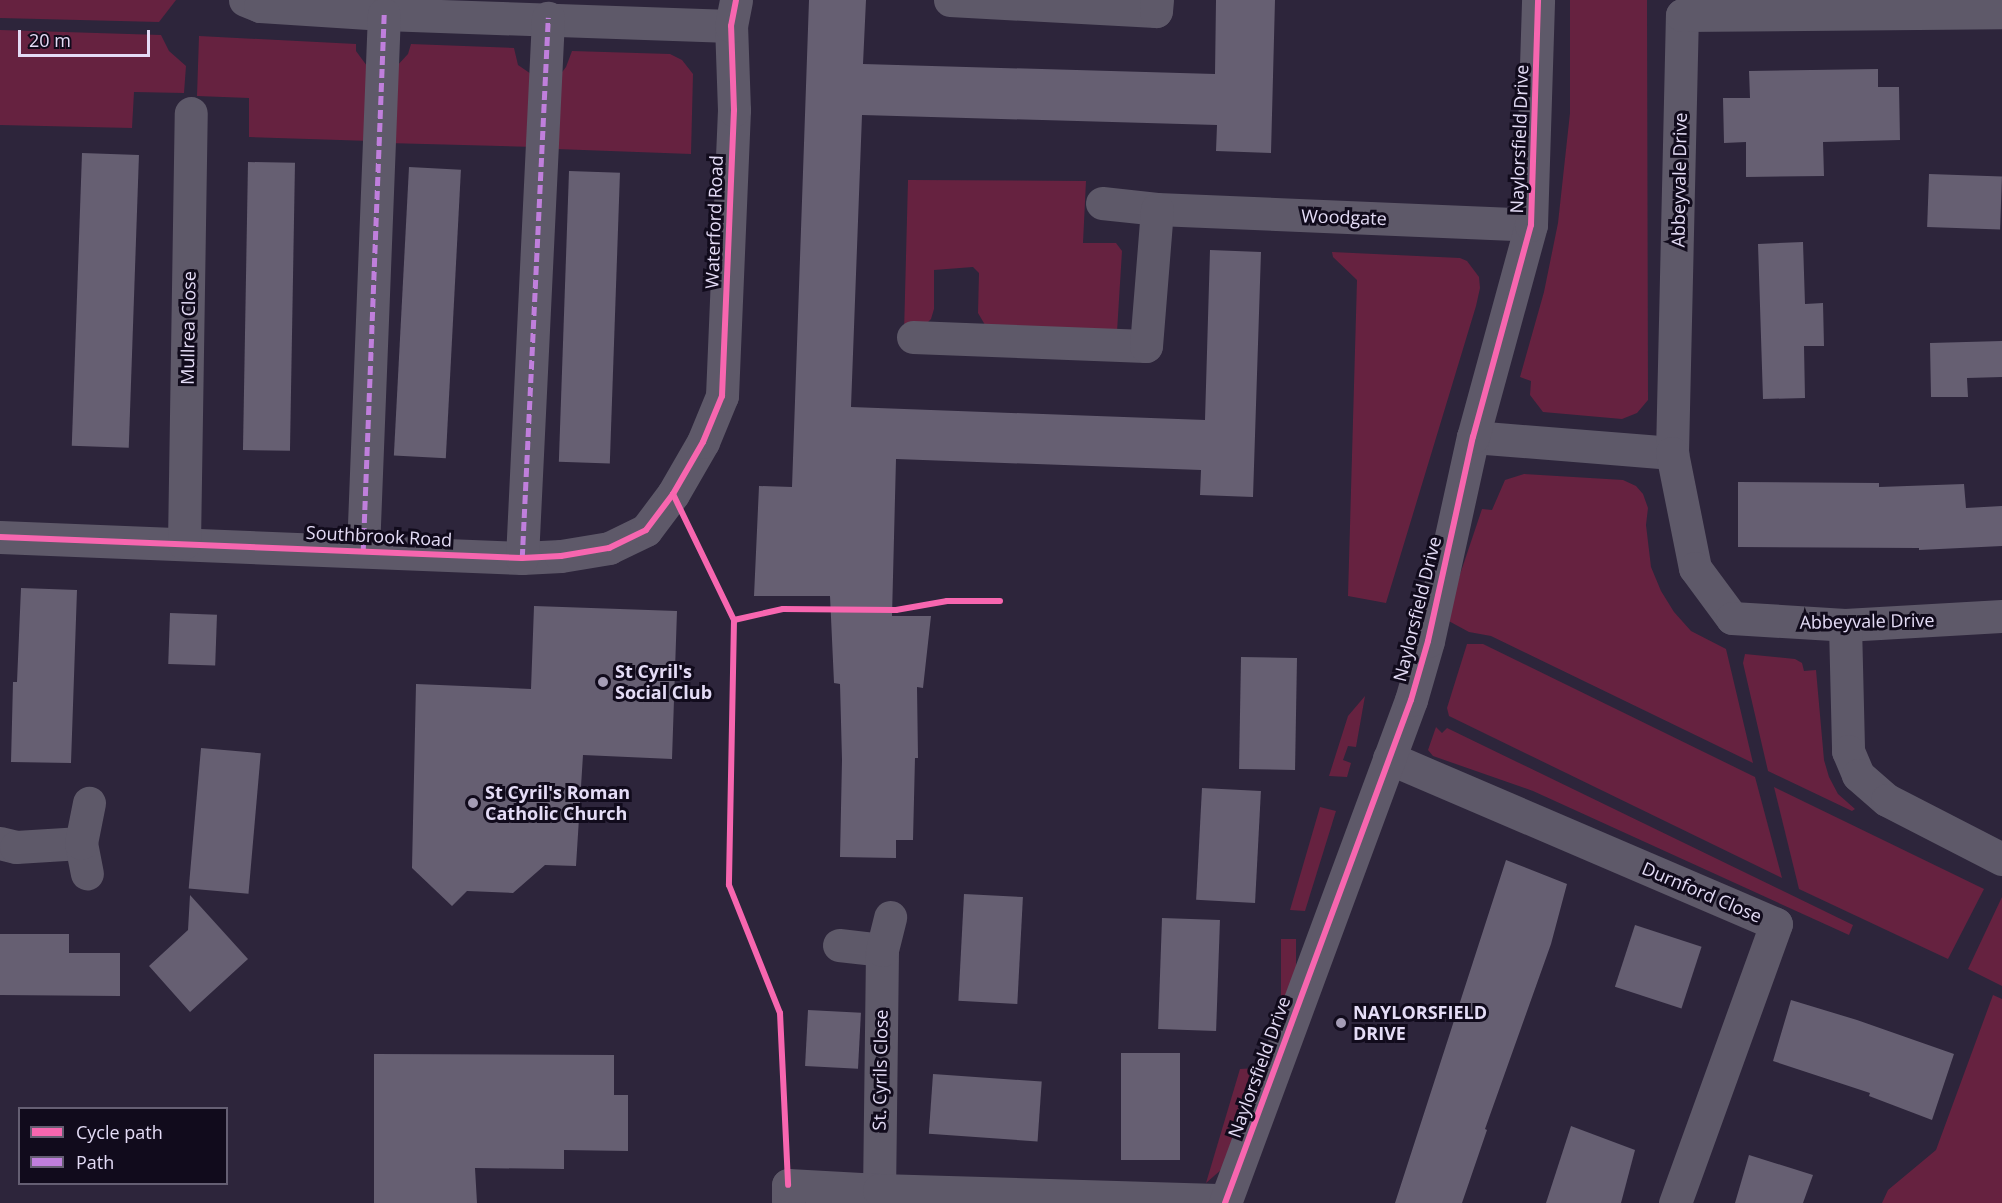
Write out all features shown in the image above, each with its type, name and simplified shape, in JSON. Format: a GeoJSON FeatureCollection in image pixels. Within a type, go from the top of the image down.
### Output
{"type":"FeatureCollection","features":[{"type":"Feature","properties":{"kind":"street","name":"Waterford Road"},"geometry":{"type":"LineString","coordinates":[[245,0],[260,6],[384,14],[548,18],[733,13],[734,110],[722,396],[703,441]]}},
{"type":"Feature","properties":{"kind":"street"},"geometry":{"type":"LineString","coordinates":[[950,0],[1156,11],[1157,0]]}},
{"type":"Feature","properties":{"kind":"street","name":"Naylorsfield Drive"},"geometry":{"type":"LineString","coordinates":[[1225,1202],[1411,700],[1428,641],[1473,437],[1531,225],[1538,0]]}},
{"type":"Feature","properties":{"kind":"street","name":"Abbeyvale Drive"},"geometry":{"type":"LineString","coordinates":[[2002,12],[1682,7],[1672,453],[1695,568],[1732,618],[1845,625],[2002,616]]}},
{"type":"Feature","properties":{"kind":"street","name":"Southbrook Road"},"geometry":{"type":"LineString","coordinates":[[363,550],[384,14]]}},
{"type":"Feature","properties":{"kind":"street"},"geometry":{"type":"LineString","coordinates":[[522,558],[548,18]]}},
{"type":"Feature","properties":{"kind":"street","name":"Mullrea Close"},"geometry":{"type":"LineString","coordinates":[[184,543],[191,113]]}},
{"type":"Feature","properties":{"kind":"street","name":"Woodgate"},"geometry":{"type":"LineString","coordinates":[[1102,203],[1157,209],[1531,225]]}},
{"type":"Feature","properties":{"kind":"street"},"geometry":{"type":"LineString","coordinates":[[913,337],[1146,346],[1157,209]]}},
{"type":"Feature","properties":{"kind":"street"},"geometry":{"type":"LineString","coordinates":[[1473,437],[1672,453]]}},
{"type":"Feature","properties":{"kind":"street","name":"Southbrook Road"},"geometry":{"type":"LineString","coordinates":[[0,537],[522,558],[561,556],[609,548],[646,530],[673,494],[703,441]]}},
{"type":"Feature","properties":{"kind":"street"},"geometry":{"type":"LineString","coordinates":[[1845,625],[1848,751],[1858,776],[1887,800],[2002,859]]}},
{"type":"Feature","properties":{"kind":"street","name":"Durnford Close"},"geometry":{"type":"LineString","coordinates":[[1389,758],[1776,924],[1675,1203]]}},
{"type":"Feature","properties":{"kind":"street"},"geometry":{"type":"LineString","coordinates":[[0,843],[84,858],[89,803]]}},
{"type":"Feature","properties":{"kind":"street","name":"St. Cyrils Close"},"geometry":{"type":"LineString","coordinates":[[879,1190],[882,950],[890,917]]}},
{"type":"Feature","properties":{"kind":"street"},"geometry":{"type":"LineString","coordinates":[[839,945],[882,950]]}},
{"type":"Feature","properties":{"kind":"street"},"geometry":{"type":"LineString","coordinates":[[788,1203],[788,1185],[1225,1202]]}},
{"type":"Feature","properties":{"kind":"shaded area"},"geometry":{"type":"Polygon","coordinates":[[[0,0],[176,0],[159,22],[0,18],[0,0]]]}},
{"type":"Feature","properties":{"kind":"shaded area"},"geometry":{"type":"Polygon","coordinates":[[[1570,0],[1647,0],[1648,400],[1637,413],[1622,419],[1543,412],[1530,395],[1531,381],[1520,377],[1544,292],[1558,223],[1570,113],[1570,0]]]}},
{"type":"Feature","properties":{"kind":"shaded area"},"geometry":{"type":"Polygon","coordinates":[[[0,30],[161,35],[169,51],[186,66],[184,93],[134,92],[132,128],[0,125],[0,30]]]}},
{"type":"Feature","properties":{"kind":"shaded area"},"geometry":{"type":"Polygon","coordinates":[[[199,36],[356,44],[356,51],[367,66],[371,141],[249,137],[249,98],[197,96],[199,36]]]}},
{"type":"Feature","properties":{"kind":"shaded area"},"geometry":{"type":"Polygon","coordinates":[[[411,44],[514,48],[518,65],[534,76],[534,147],[387,143],[395,68],[408,54],[411,44]]]}},
{"type":"Feature","properties":{"kind":"shaded area"},"geometry":{"type":"Polygon","coordinates":[[[572,51],[670,54],[682,60],[693,74],[691,154],[556,149],[556,80],[566,67],[572,51]]]}},
{"type":"Feature","properties":{"kind":"shaded area"},"geometry":{"type":"Polygon","coordinates":[[[908,180],[1086,181],[1083,243],[1116,243],[1122,251],[1117,332],[988,330],[978,313],[979,273],[973,267],[934,270],[934,309],[931,319],[924,326],[904,333],[908,180]]]}},
{"type":"Feature","properties":{"kind":"shaded area"},"geometry":{"type":"Polygon","coordinates":[[[1332,252],[1460,258],[1467,261],[1479,277],[1480,288],[1476,306],[1386,603],[1348,596],[1357,280],[1333,257],[1332,252]]]}},
{"type":"Feature","properties":{"kind":"shaded area"},"geometry":{"type":"Polygon","coordinates":[[[1524,474],[1623,480],[1636,486],[1643,494],[1648,508],[1646,525],[1651,567],[1661,591],[1674,612],[1691,631],[1726,649],[1753,763],[1491,636],[1469,632],[1445,619],[1482,509],[1492,510],[1505,480],[1524,474]]]}},
{"type":"Feature","properties":{"kind":"shaded area"},"geometry":{"type":"Polygon","coordinates":[[[1467,644],[1483,644],[1755,777],[1782,878],[1449,716],[1447,708],[1467,644]]]}},
{"type":"Feature","properties":{"kind":"shaded area"},"geometry":{"type":"Polygon","coordinates":[[[1745,654],[1795,659],[1802,663],[1804,671],[1816,670],[1824,760],[1829,777],[1838,794],[1855,809],[1852,811],[1768,771],[1743,663],[1745,654]]]}},
{"type":"Feature","properties":{"kind":"shaded area"},"geometry":{"type":"Polygon","coordinates":[[[1365,696],[1356,747],[1348,746],[1343,760],[1351,763],[1347,777],[1329,776],[1348,716],[1365,696]]]}},
{"type":"Feature","properties":{"kind":"shaded area"},"geometry":{"type":"Polygon","coordinates":[[[1436,727],[1442,733],[1447,728],[1853,925],[1849,935],[1533,791],[1433,756],[1428,750],[1436,727]]]}},
{"type":"Feature","properties":{"kind":"shaded area"},"geometry":{"type":"Polygon","coordinates":[[[1774,787],[1984,889],[1948,959],[1799,889],[1774,787]]]}},
{"type":"Feature","properties":{"kind":"shaded area"},"geometry":{"type":"Polygon","coordinates":[[[1320,807],[1336,811],[1305,911],[1290,910],[1320,807]]]}},
{"type":"Feature","properties":{"kind":"shaded area"},"geometry":{"type":"Polygon","coordinates":[[[2002,897],[2002,986],[1968,969],[2002,897]]]}},
{"type":"Feature","properties":{"kind":"shaded area"},"geometry":{"type":"Polygon","coordinates":[[[1281,939],[1296,939],[1296,1042],[1281,1042],[1281,939]]]}},
{"type":"Feature","properties":{"kind":"shaded area"},"geometry":{"type":"Polygon","coordinates":[[[1993,995],[2002,999],[2002,1203],[1882,1203],[1888,1190],[1936,1150],[1993,995]]]}},
{"type":"Feature","properties":{"kind":"shaded area"},"geometry":{"type":"Polygon","coordinates":[[[1257,1068],[1232,1153],[1222,1169],[1206,1183],[1240,1069],[1257,1068]]]}},
{"type":"Feature","properties":{"kind":"building"},"geometry":{"type":"Polygon","coordinates":[[[809,0],[866,0],[863,64],[1215,74],[1216,0],[1275,0],[1271,153],[1216,151],[1217,125],[862,115],[851,407],[1205,420],[1210,250],[1261,252],[1253,497],[1200,495],[1201,470],[896,459],[892,616],[931,616],[923,688],[917,687],[918,758],[915,758],[913,840],[896,840],[896,858],[840,857],[842,760],[840,684],[834,683],[830,596],[754,596],[759,486],[792,487],[809,0]]]}},
{"type":"Feature","properties":{"kind":"building"},"geometry":{"type":"Polygon","coordinates":[[[1878,69],[1878,87],[1899,87],[1900,140],[1823,142],[1824,176],[1746,177],[1746,142],[1724,143],[1723,98],[1750,98],[1749,71],[1878,69]]]}},
{"type":"Feature","properties":{"kind":"building"},"geometry":{"type":"Polygon","coordinates":[[[82,153],[139,155],[129,448],[72,446],[82,153]]]}},
{"type":"Feature","properties":{"kind":"building"},"geometry":{"type":"Polygon","coordinates":[[[248,162],[295,163],[290,451],[243,450],[248,162]]]}},
{"type":"Feature","properties":{"kind":"building"},"geometry":{"type":"Polygon","coordinates":[[[409,167],[461,170],[446,458],[394,456],[409,167]]]}},
{"type":"Feature","properties":{"kind":"building"},"geometry":{"type":"Polygon","coordinates":[[[569,171],[620,173],[610,464],[559,462],[569,171]]]}},
{"type":"Feature","properties":{"kind":"building"},"geometry":{"type":"Polygon","coordinates":[[[1929,174],[2002,177],[2000,230],[1927,227],[1929,174]]]}},
{"type":"Feature","properties":{"kind":"building"},"geometry":{"type":"Polygon","coordinates":[[[1803,242],[1805,304],[1823,303],[1824,346],[1804,346],[1805,398],[1763,399],[1758,244],[1803,242]]]}},
{"type":"Feature","properties":{"kind":"building"},"geometry":{"type":"Polygon","coordinates":[[[2002,341],[2002,377],[1967,378],[1968,397],[1931,397],[1930,343],[2002,341]]]}},
{"type":"Feature","properties":{"kind":"building"},"geometry":{"type":"Polygon","coordinates":[[[1738,482],[1879,483],[1879,487],[1964,484],[1966,508],[2002,506],[2002,546],[1919,550],[1919,548],[1738,547],[1738,482]]]}},
{"type":"Feature","properties":{"kind":"building"},"geometry":{"type":"Polygon","coordinates":[[[21,588],[77,590],[71,763],[11,762],[13,682],[17,682],[21,588]]]}},
{"type":"Feature","properties":{"kind":"building"},"geometry":{"type":"Polygon","coordinates":[[[534,606],[677,611],[672,759],[583,755],[576,866],[545,865],[513,893],[467,891],[452,906],[412,868],[416,684],[531,689],[534,606]]]}},
{"type":"Feature","properties":{"kind":"building"},"geometry":{"type":"Polygon","coordinates":[[[170,613],[217,615],[215,666],[168,664],[170,613]]]}},
{"type":"Feature","properties":{"kind":"building"},"geometry":{"type":"Polygon","coordinates":[[[1241,657],[1297,658],[1295,770],[1239,769],[1241,657]]]}},
{"type":"Feature","properties":{"kind":"building"},"geometry":{"type":"Polygon","coordinates":[[[201,748],[261,753],[248,894],[189,888],[201,748]]]}},
{"type":"Feature","properties":{"kind":"building"},"geometry":{"type":"Polygon","coordinates":[[[1202,788],[1261,791],[1255,903],[1196,900],[1202,788]]]}},
{"type":"Feature","properties":{"kind":"building"},"geometry":{"type":"Polygon","coordinates":[[[1506,860],[1567,884],[1551,944],[1485,1129],[1487,1130],[1462,1203],[1395,1203],[1506,860]]]}},
{"type":"Feature","properties":{"kind":"building"},"geometry":{"type":"Polygon","coordinates":[[[964,894],[1023,897],[1017,1004],[958,1001],[964,894]]]}},
{"type":"Feature","properties":{"kind":"building"},"geometry":{"type":"Polygon","coordinates":[[[190,895],[248,959],[190,1012],[149,966],[188,930],[190,895]]]}},
{"type":"Feature","properties":{"kind":"building"},"geometry":{"type":"Polygon","coordinates":[[[1162,918],[1220,920],[1216,1031],[1158,1029],[1162,918]]]}},
{"type":"Feature","properties":{"kind":"building"},"geometry":{"type":"Polygon","coordinates":[[[1635,925],[1702,947],[1681,1008],[1615,987],[1635,925]]]}},
{"type":"Feature","properties":{"kind":"building"},"geometry":{"type":"Polygon","coordinates":[[[0,934],[69,934],[69,953],[120,953],[120,996],[0,995],[0,934]]]}},
{"type":"Feature","properties":{"kind":"building"},"geometry":{"type":"Polygon","coordinates":[[[1791,1000],[1954,1054],[1932,1120],[1869,1096],[1870,1093],[1773,1061],[1791,1000]]]}},
{"type":"Feature","properties":{"kind":"building"},"geometry":{"type":"Polygon","coordinates":[[[808,1010],[861,1013],[858,1069],[805,1066],[808,1010]]]}},
{"type":"Feature","properties":{"kind":"building"},"geometry":{"type":"Polygon","coordinates":[[[1121,1053],[1180,1053],[1180,1160],[1121,1160],[1121,1053]]]}},
{"type":"Feature","properties":{"kind":"building"},"geometry":{"type":"Polygon","coordinates":[[[374,1054],[614,1055],[614,1095],[628,1095],[628,1151],[564,1150],[564,1169],[475,1168],[477,1203],[374,1203],[374,1054]]]}},
{"type":"Feature","properties":{"kind":"building"},"geometry":{"type":"Polygon","coordinates":[[[933,1074],[1042,1082],[1038,1141],[929,1134],[933,1074]]]}},
{"type":"Feature","properties":{"kind":"building"},"geometry":{"type":"Polygon","coordinates":[[[1571,1126],[1635,1150],[1621,1203],[1546,1203],[1571,1126]]]}},
{"type":"Feature","properties":{"kind":"building"},"geometry":{"type":"Polygon","coordinates":[[[1749,1155],[1813,1175],[1803,1203],[1735,1203],[1749,1155]]]}},
{"type":"Feature","properties":{"kind":"marked path"},"geometry":{"type":"LineString","coordinates":[[363,550],[384,14]]}},
{"type":"Feature","properties":{"kind":"marked path"},"geometry":{"type":"LineString","coordinates":[[522,558],[548,18]]}},
{"type":"Feature","properties":{"kind":"cycle path"},"geometry":{"type":"LineString","coordinates":[[0,537],[522,558],[561,556],[609,548],[646,530],[673,494],[703,442],[722,396],[734,110],[731,26],[736,0]]}},
{"type":"Feature","properties":{"kind":"cycle path"},"geometry":{"type":"LineString","coordinates":[[1225,1203],[1411,700],[1428,641],[1473,437],[1531,225],[1538,0]]}},
{"type":"Feature","properties":{"kind":"cycle path"},"geometry":{"type":"LineString","coordinates":[[673,494],[734,620],[729,885],[780,1013],[788,1185]]}},
{"type":"Feature","properties":{"kind":"cycle path"},"geometry":{"type":"LineString","coordinates":[[734,620],[783,609],[896,610],[947,601],[1000,601]]}},
{"type":"Feature","properties":{"kind":"place","name":"St Cyril's Social Club"},"geometry":{"type":"Point","coordinates":[603,682]}},
{"type":"Feature","properties":{"kind":"place","name":"St Cyril's Roman Catholic Church"},"geometry":{"type":"Point","coordinates":[473,803]}},
{"type":"Feature","properties":{"kind":"place","name":"NAYLORSFIELD DRIVE"},"geometry":{"type":"Point","coordinates":[1341,1023]}}]}
